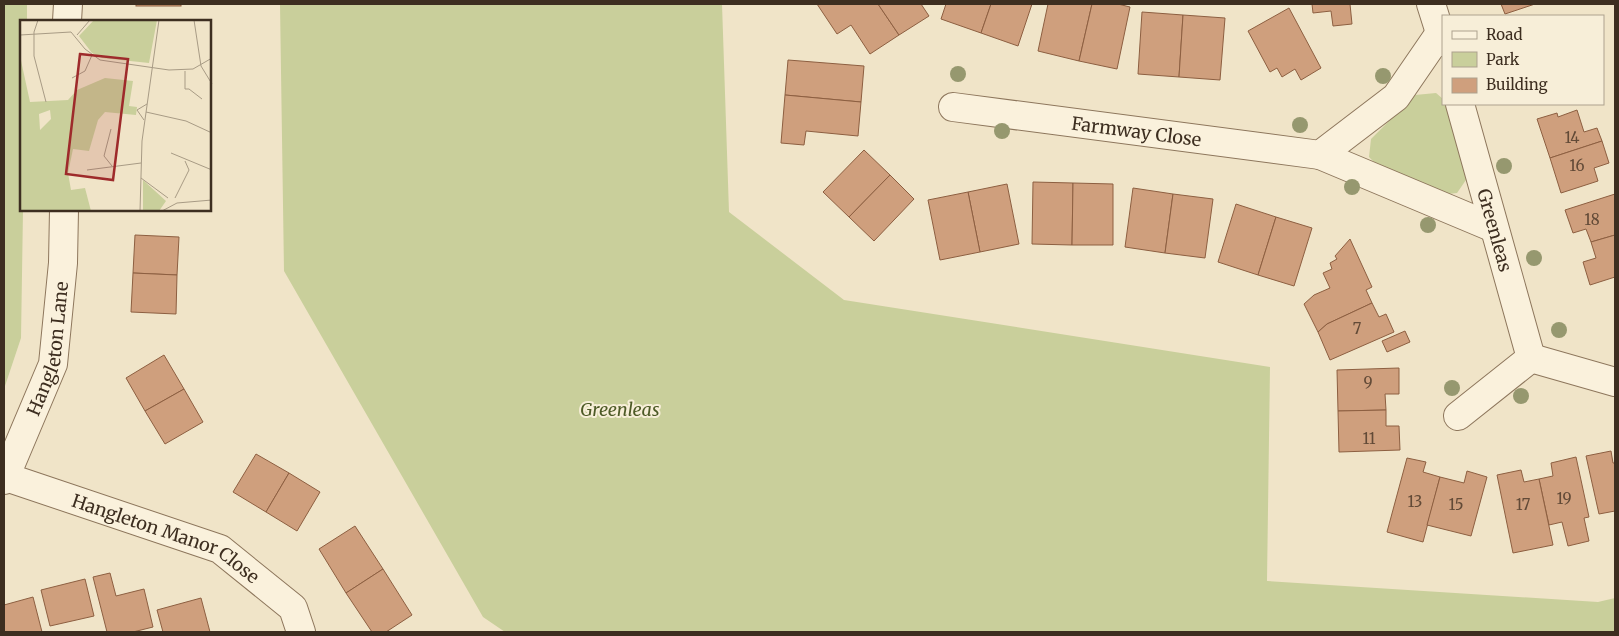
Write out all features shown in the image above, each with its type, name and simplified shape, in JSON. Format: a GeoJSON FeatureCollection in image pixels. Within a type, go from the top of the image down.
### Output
{"type":"FeatureCollection","features":[{"type":"Feature","properties":{"kind":"street"},"geometry":{"type":"LineString","coordinates":[[68,4],[68,20]]}},
{"type":"Feature","properties":{"kind":"street"},"geometry":{"type":"LineString","coordinates":[[1320,155],[1396,97],[1441,38],[1430,4]]}},
{"type":"Feature","properties":{"kind":"street","name":"Greenleas"},"geometry":{"type":"LineString","coordinates":[[1460,105],[1531,358]]}},
{"type":"Feature","properties":{"kind":"street","name":"Farmway Close"},"geometry":{"type":"LineString","coordinates":[[953,107],[1320,155],[1494,228]]}},
{"type":"Feature","properties":{"kind":"street","name":"Hangleton Lane"},"geometry":{"type":"LineString","coordinates":[[5,478],[53,364],[63,263],[64,211]]}},
{"type":"Feature","properties":{"kind":"street"},"geometry":{"type":"LineString","coordinates":[[1458,416],[1531,358],[1615,382]]}},
{"type":"Feature","properties":{"kind":"street","name":"Hangleton Manor Close"},"geometry":{"type":"LineString","coordinates":[[5,478],[220,549],[293,608],[301,632]]}},
{"type":"Feature","properties":{"kind":"green space"},"geometry":{"type":"Polygon","coordinates":[[[4,4],[27,4],[27,20],[20,20],[20,211],[23,211],[21,338],[4,389],[4,4]]]}},
{"type":"Feature","properties":{"kind":"green space","name":"Greenleas"},"geometry":{"type":"Polygon","coordinates":[[[280,4],[722,4],[729,212],[844,300],[1270,367],[1267,581],[1598,602],[1615,598],[1615,632],[505,632],[483,617],[284,271],[280,4]]]}},
{"type":"Feature","properties":{"kind":"green space"},"geometry":{"type":"Polygon","coordinates":[[[1436,93],[1442,98],[1442,105],[1446,105],[1468,177],[1457,193],[1439,195],[1378,166],[1369,157],[1371,139],[1415,95],[1436,93]]]}},
{"type":"Feature","properties":{"kind":"building"},"geometry":{"type":"Polygon","coordinates":[[[136,4],[181,4],[181,6],[136,6],[136,4]]]}},
{"type":"Feature","properties":{"kind":"building"},"geometry":{"type":"Polygon","coordinates":[[[817,4],[878,4],[899,35],[870,54],[851,25],[837,34],[817,4]]]}},
{"type":"Feature","properties":{"kind":"building"},"geometry":{"type":"Polygon","coordinates":[[[878,4],[921,4],[929,16],[899,35],[878,4]]]}},
{"type":"Feature","properties":{"kind":"building"},"geometry":{"type":"Polygon","coordinates":[[[946,4],[991,4],[981,33],[941,19],[946,4]]]}},
{"type":"Feature","properties":{"kind":"building"},"geometry":{"type":"Polygon","coordinates":[[[991,4],[1032,4],[1018,46],[981,33],[991,4]]]}},
{"type":"Feature","properties":{"kind":"building"},"geometry":{"type":"Polygon","coordinates":[[[1048,4],[1092,4],[1079,61],[1038,51],[1048,4]]]}},
{"type":"Feature","properties":{"kind":"building"},"geometry":{"type":"Polygon","coordinates":[[[1092,4],[1118,4],[1130,7],[1117,69],[1079,61],[1092,4]]]}},
{"type":"Feature","properties":{"kind":"building"},"geometry":{"type":"Polygon","coordinates":[[[1312,4],[1350,4],[1352,24],[1333,26],[1331,11],[1313,13],[1312,4]]]}},
{"type":"Feature","properties":{"kind":"building"},"geometry":{"type":"Polygon","coordinates":[[[1501,4],[1535,4],[1505,14],[1501,4]]]}},
{"type":"Feature","properties":{"kind":"building"},"geometry":{"type":"Polygon","coordinates":[[[1289,8],[1321,68],[1301,80],[1295,69],[1282,77],[1277,68],[1270,72],[1248,31],[1289,8]]]}},
{"type":"Feature","properties":{"kind":"building"},"geometry":{"type":"Polygon","coordinates":[[[1142,12],[1183,15],[1179,77],[1138,74],[1142,12]]]}},
{"type":"Feature","properties":{"kind":"building"},"geometry":{"type":"Polygon","coordinates":[[[1183,15],[1225,18],[1220,80],[1179,77],[1183,15]]]}},
{"type":"Feature","properties":{"kind":"building"},"geometry":{"type":"Polygon","coordinates":[[[788,60],[864,66],[861,102],[785,95],[788,60]]]}},
{"type":"Feature","properties":{"kind":"building"},"geometry":{"type":"Polygon","coordinates":[[[785,95],[861,102],[858,136],[806,131],[804,145],[781,143],[785,95]]]}},
{"type":"Feature","properties":{"kind":"building"},"geometry":{"type":"Polygon","coordinates":[[[1577,110],[1584,132],[1597,128],[1602,141],[1550,158],[1537,119],[1557,113],[1558,117],[1577,110]]]}},
{"type":"Feature","properties":{"kind":"building"},"geometry":{"type":"Polygon","coordinates":[[[1602,141],[1609,163],[1594,168],[1598,181],[1561,193],[1550,158],[1602,141]]]}},
{"type":"Feature","properties":{"kind":"building"},"geometry":{"type":"Polygon","coordinates":[[[864,150],[890,175],[849,217],[823,192],[864,150]]]}},
{"type":"Feature","properties":{"kind":"building"},"geometry":{"type":"Polygon","coordinates":[[[890,175],[914,199],[874,241],[849,217],[890,175]]]}},
{"type":"Feature","properties":{"kind":"building"},"geometry":{"type":"Polygon","coordinates":[[[1033,182],[1073,183],[1072,245],[1032,244],[1033,182]]]}},
{"type":"Feature","properties":{"kind":"building"},"geometry":{"type":"Polygon","coordinates":[[[1073,183],[1113,184],[1113,245],[1072,245],[1073,183]]]}},
{"type":"Feature","properties":{"kind":"building"},"geometry":{"type":"Polygon","coordinates":[[[1007,184],[1019,244],[980,252],[968,192],[1007,184]]]}},
{"type":"Feature","properties":{"kind":"building"},"geometry":{"type":"Polygon","coordinates":[[[1133,188],[1173,194],[1165,253],[1125,247],[1133,188]]]}},
{"type":"Feature","properties":{"kind":"building"},"geometry":{"type":"Polygon","coordinates":[[[968,192],[980,252],[940,260],[928,200],[968,192]]]}},
{"type":"Feature","properties":{"kind":"building"},"geometry":{"type":"Polygon","coordinates":[[[1173,194],[1213,199],[1205,258],[1165,253],[1173,194]]]}},
{"type":"Feature","properties":{"kind":"building"},"geometry":{"type":"Polygon","coordinates":[[[1615,194],[1615,235],[1591,242],[1586,229],[1573,233],[1565,210],[1615,194]]]}},
{"type":"Feature","properties":{"kind":"building"},"geometry":{"type":"Polygon","coordinates":[[[1236,204],[1276,217],[1258,275],[1218,262],[1236,204]]]}},
{"type":"Feature","properties":{"kind":"building"},"geometry":{"type":"Polygon","coordinates":[[[1276,217],[1312,228],[1294,286],[1258,275],[1276,217]]]}},
{"type":"Feature","properties":{"kind":"building"},"geometry":{"type":"Polygon","coordinates":[[[135,235],[179,237],[177,275],[133,273],[135,235]]]}},
{"type":"Feature","properties":{"kind":"building"},"geometry":{"type":"Polygon","coordinates":[[[1615,235],[1615,277],[1590,285],[1583,262],[1596,258],[1591,242],[1615,235]]]}},
{"type":"Feature","properties":{"kind":"building"},"geometry":{"type":"Polygon","coordinates":[[[1350,239],[1372,287],[1366,290],[1372,303],[1327,324],[1318,332],[1304,304],[1314,295],[1330,288],[1323,273],[1332,269],[1330,263],[1337,259],[1335,256],[1350,239]]]}},
{"type":"Feature","properties":{"kind":"building"},"geometry":{"type":"Polygon","coordinates":[[[133,273],[177,275],[176,314],[131,312],[133,273]]]}},
{"type":"Feature","properties":{"kind":"building"},"geometry":{"type":"Polygon","coordinates":[[[1372,303],[1379,317],[1386,314],[1394,332],[1330,360],[1318,332],[1327,324],[1372,303]]]}},
{"type":"Feature","properties":{"kind":"building"},"geometry":{"type":"Polygon","coordinates":[[[1405,331],[1410,342],[1387,352],[1382,341],[1405,331]]]}},
{"type":"Feature","properties":{"kind":"building"},"geometry":{"type":"Polygon","coordinates":[[[164,355],[184,389],[145,411],[126,378],[164,355]]]}},
{"type":"Feature","properties":{"kind":"building"},"geometry":{"type":"Polygon","coordinates":[[[1399,368],[1399,394],[1385,394],[1386,410],[1338,411],[1337,370],[1399,368]]]}},
{"type":"Feature","properties":{"kind":"building"},"geometry":{"type":"Polygon","coordinates":[[[184,389],[203,422],[165,444],[145,411],[184,389]]]}},
{"type":"Feature","properties":{"kind":"building"},"geometry":{"type":"Polygon","coordinates":[[[1386,410],[1386,426],[1399,426],[1400,450],[1339,452],[1338,411],[1386,410]]]}},
{"type":"Feature","properties":{"kind":"building"},"geometry":{"type":"Polygon","coordinates":[[[1611,451],[1613,463],[1615,463],[1615,511],[1599,514],[1586,456],[1611,451]]]}},
{"type":"Feature","properties":{"kind":"building"},"geometry":{"type":"Polygon","coordinates":[[[256,454],[289,473],[266,512],[233,492],[256,454]]]}},
{"type":"Feature","properties":{"kind":"building"},"geometry":{"type":"Polygon","coordinates":[[[1576,457],[1589,517],[1584,518],[1589,541],[1568,546],[1562,522],[1549,525],[1539,479],[1553,476],[1551,463],[1576,457]]]}},
{"type":"Feature","properties":{"kind":"building"},"geometry":{"type":"Polygon","coordinates":[[[1407,458],[1426,462],[1423,472],[1440,477],[1423,542],[1387,532],[1407,458]]]}},
{"type":"Feature","properties":{"kind":"building"},"geometry":{"type":"Polygon","coordinates":[[[1521,470],[1524,482],[1539,479],[1553,545],[1513,553],[1497,475],[1521,470]]]}},
{"type":"Feature","properties":{"kind":"building"},"geometry":{"type":"Polygon","coordinates":[[[1467,471],[1487,477],[1471,536],[1427,525],[1440,477],[1464,483],[1467,471]]]}},
{"type":"Feature","properties":{"kind":"building"},"geometry":{"type":"Polygon","coordinates":[[[289,473],[320,492],[297,531],[266,512],[289,473]]]}},
{"type":"Feature","properties":{"kind":"building"},"geometry":{"type":"Polygon","coordinates":[[[355,526],[383,569],[346,593],[319,549],[355,526]]]}},
{"type":"Feature","properties":{"kind":"building"},"geometry":{"type":"Polygon","coordinates":[[[383,569],[412,615],[386,632],[372,632],[346,593],[383,569]]]}},
{"type":"Feature","properties":{"kind":"building"},"geometry":{"type":"Polygon","coordinates":[[[110,573],[116,596],[144,589],[153,627],[133,632],[107,632],[93,577],[110,573]]]}},
{"type":"Feature","properties":{"kind":"building"},"geometry":{"type":"Polygon","coordinates":[[[85,579],[94,616],[50,626],[41,590],[85,579]]]}},
{"type":"Feature","properties":{"kind":"building"},"geometry":{"type":"Polygon","coordinates":[[[33,597],[42,632],[4,632],[4,605],[33,597]]]}},
{"type":"Feature","properties":{"kind":"building"},"geometry":{"type":"Polygon","coordinates":[[[201,598],[210,632],[163,632],[157,610],[201,598]]]}}]}
